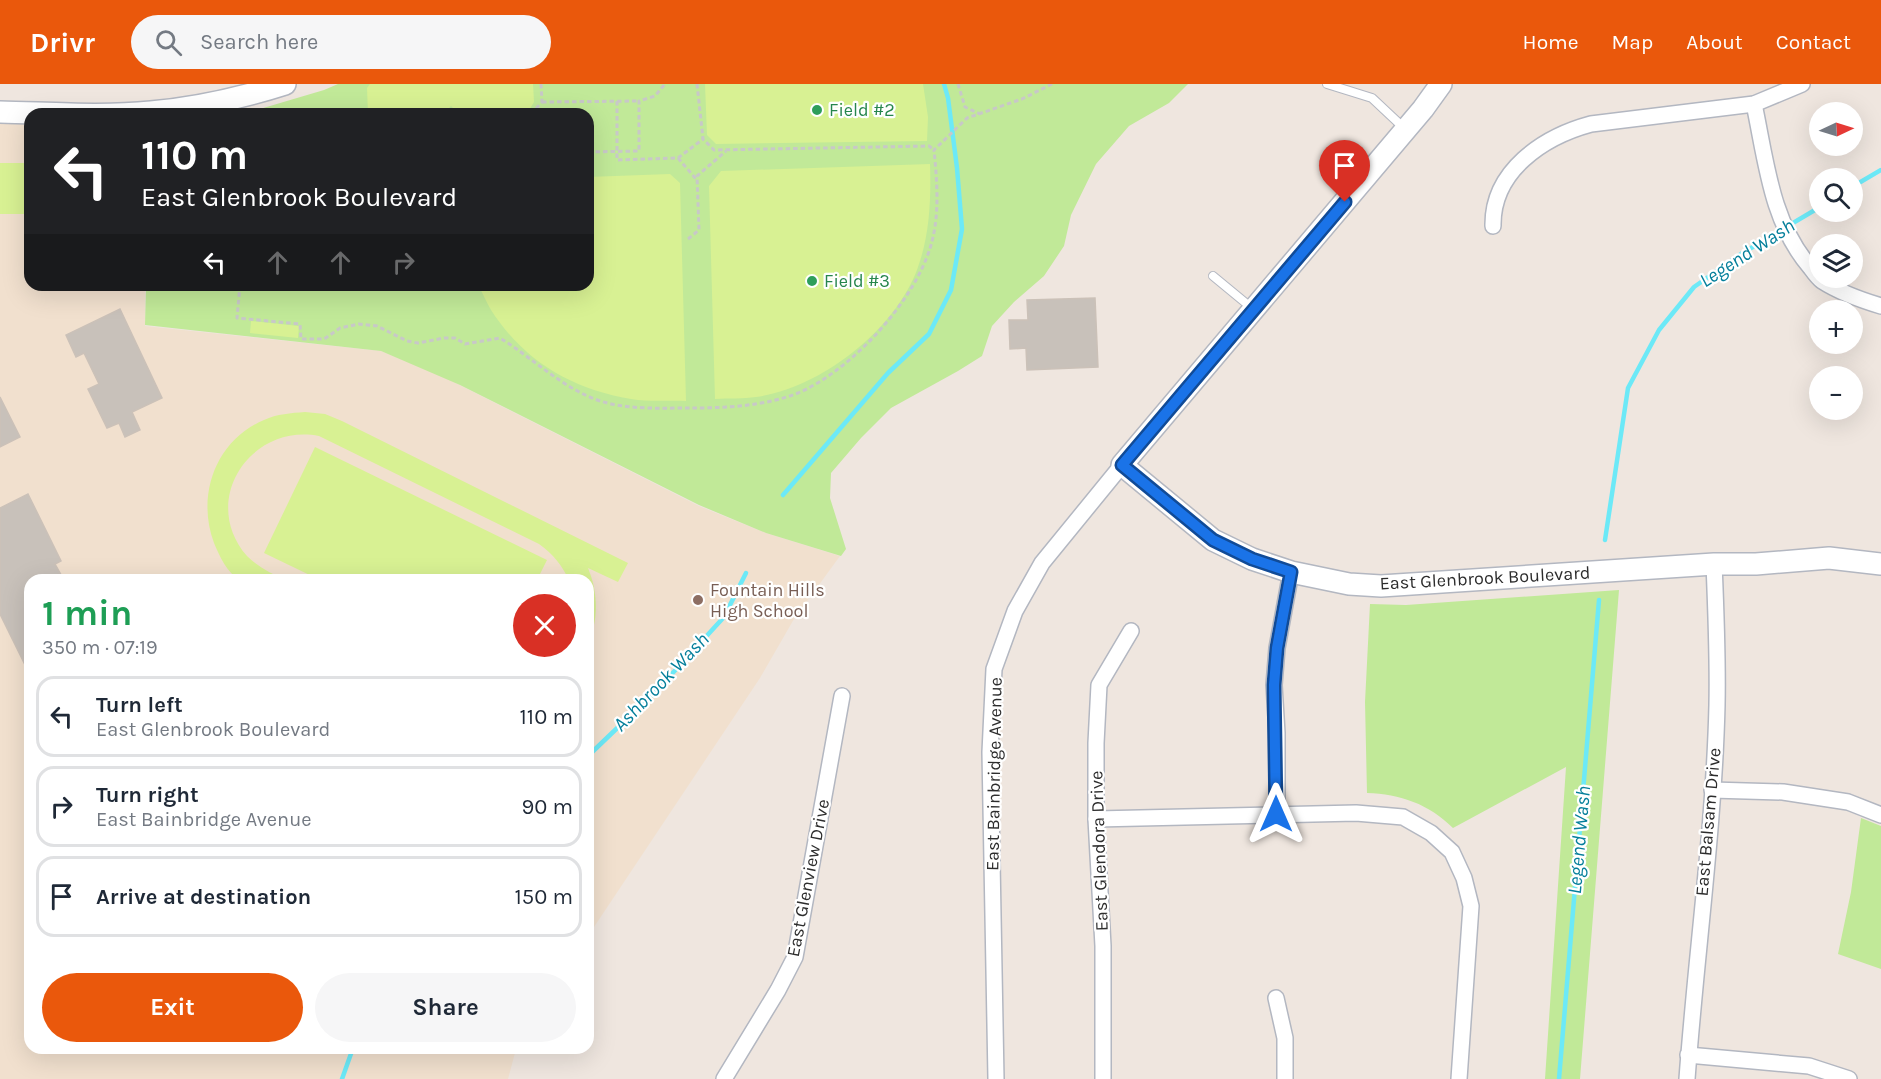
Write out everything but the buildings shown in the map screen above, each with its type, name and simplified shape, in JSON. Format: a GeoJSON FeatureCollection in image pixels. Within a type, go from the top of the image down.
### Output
{"type":"FeatureCollection","features":[{"type":"Feature","properties":{"kind":"street"},"geometry":{"type":"LineString","coordinates":[[188,108],[227,104],[285,84]]}},
{"type":"Feature","properties":{"kind":"street","name":"East Bainbridge Avenue"},"geometry":{"type":"LineString","coordinates":[[996,1079],[990,752],[994,669],[1016,612],[1042,563],[1122,465],[1406,130],[1441,84]]}},
{"type":"Feature","properties":{"kind":"street"},"geometry":{"type":"LineString","coordinates":[[1493,226],[1492,209],[1497,194],[1516,166],[1539,146],[1567,130],[1591,124],[1755,104],[1802,84]]}},
{"type":"Feature","properties":{"kind":"street"},"geometry":{"type":"LineString","coordinates":[[1755,104],[1776,208],[1785,231],[1801,256],[1821,280],[1858,298],[1881,306]]}},
{"type":"Feature","properties":{"kind":"street"},"geometry":{"type":"LineString","coordinates":[[0,112],[24,112]]}},
{"type":"Feature","properties":{"kind":"street","name":"East Glenbrook Boulevard"},"geometry":{"type":"LineString","coordinates":[[1122,465],[1213,540],[1252,559],[1291,572],[1349,584],[1381,586],[1829,558],[1881,564]]}},
{"type":"Feature","properties":{"kind":"street","name":"East Balsam Drive"},"geometry":{"type":"LineString","coordinates":[[1687,1079],[1717,707],[1714,564]]}},
{"type":"Feature","properties":{"kind":"street"},"geometry":{"type":"LineString","coordinates":[[1276,814],[1274,685],[1277,648],[1291,572]]}},
{"type":"Feature","properties":{"kind":"street","name":"East Glendora Drive"},"geometry":{"type":"LineString","coordinates":[[1102,1079],[1103,946],[1096,819],[1099,685],[1131,631]]}},
{"type":"Feature","properties":{"kind":"street","name":"East Glenview Drive"},"geometry":{"type":"LineString","coordinates":[[724,1079],[778,990],[795,957],[842,696]]}},
{"type":"Feature","properties":{"kind":"street"},"geometry":{"type":"LineString","coordinates":[[1712,790],[1783,792],[1838,800],[1881,815]]}},
{"type":"Feature","properties":{"kind":"street"},"geometry":{"type":"LineString","coordinates":[[1096,819],[1356,813],[1403,817],[1431,833],[1452,852],[1464,878],[1472,906],[1459,1079]]}},
{"type":"Feature","properties":{"kind":"street"},"geometry":{"type":"LineString","coordinates":[[1276,998],[1285,1038],[1285,1079]]}},
{"type":"Feature","properties":{"kind":"street"},"geometry":{"type":"LineString","coordinates":[[1688,1055],[1809,1066],[1849,1079]]}},
{"type":"Feature","properties":{"kind":"lane"},"geometry":{"type":"LineString","coordinates":[[1327,84],[1372,98],[1406,130]]}},
{"type":"Feature","properties":{"kind":"lane"},"geometry":{"type":"LineString","coordinates":[[1213,276],[1254,309]]}},
{"type":"Feature","properties":{"kind":"path"},"geometry":{"type":"LineString","coordinates":[[536,108],[542,102],[541,84]]}},
{"type":"Feature","properties":{"kind":"path"},"geometry":{"type":"LineString","coordinates":[[542,102],[639,101],[655,96],[664,84]]}},
{"type":"Feature","properties":{"kind":"path"},"geometry":{"type":"LineString","coordinates":[[239,291],[237,318],[300,324],[301,339],[324,339],[340,328],[359,324],[377,326],[407,341],[418,343],[455,338],[465,344],[500,338],[543,370],[601,401],[646,408],[699,408],[762,404],[799,393],[834,371],[864,347],[894,315],[914,285],[931,245],[937,205],[934,150],[929,146],[714,150],[703,139],[697,84]]}},
{"type":"Feature","properties":{"kind":"path"},"geometry":{"type":"LineString","coordinates":[[958,84],[965,107],[980,114]]}},
{"type":"Feature","properties":{"kind":"path"},"geometry":{"type":"LineString","coordinates":[[934,150],[967,118],[1022,99],[1052,84]]}},
{"type":"Feature","properties":{"kind":"path"},"geometry":{"type":"LineString","coordinates":[[617,101],[617,160],[678,158],[703,139]]}},
{"type":"Feature","properties":{"kind":"path"},"geometry":{"type":"LineString","coordinates":[[594,152],[639,151],[639,101]]}},
{"type":"Feature","properties":{"kind":"path"},"geometry":{"type":"LineString","coordinates":[[688,238],[699,230],[697,176],[726,151]]}},
{"type":"Feature","properties":{"kind":"path"},"geometry":{"type":"LineString","coordinates":[[678,158],[697,180]]}},
{"type":"Feature","properties":{"kind":"shaded area","name":"Fountain Hills High School"},"geometry":{"type":"Polygon","coordinates":[[[0,112],[24,114],[24,291],[145,291],[145,326],[381,351],[438,374],[699,506],[766,533],[840,556],[794,619],[760,678],[594,927],[594,574],[24,574],[24,1054],[515,1054],[508,1079],[0,1079],[0,112]]]}},
{"type":"Feature","properties":{"kind":"green space"},"geometry":{"type":"Polygon","coordinates":[[[338,84],[1188,84],[1169,103],[1129,126],[1096,164],[1071,215],[1064,246],[1044,276],[1014,302],[992,326],[982,356],[891,408],[831,473],[830,498],[846,549],[841,556],[766,533],[699,505],[460,385],[381,351],[145,325],[146,291],[594,291],[594,108],[263,108],[338,84]]]}},
{"type":"Feature","properties":{"kind":"green space"},"geometry":{"type":"Polygon","coordinates":[[[370,84],[533,84],[534,102],[530,108],[453,108],[451,106],[449,108],[368,108],[367,88],[370,84]]]}},
{"type":"Feature","properties":{"kind":"green space","name":"Field #2"},"geometry":{"type":"Polygon","coordinates":[[[705,84],[923,84],[928,117],[927,141],[716,144],[707,135],[705,84]]]}},
{"type":"Feature","properties":{"kind":"green space"},"geometry":{"type":"Polygon","coordinates":[[[0,163],[24,163],[24,214],[0,214],[0,163]]]}},
{"type":"Feature","properties":{"kind":"green space","name":"Field #3"},"geometry":{"type":"Polygon","coordinates":[[[930,164],[929,214],[926,240],[919,264],[909,287],[894,310],[876,331],[855,351],[807,381],[756,397],[715,399],[709,186],[721,171],[930,164]]]}},
{"type":"Feature","properties":{"kind":"green space"},"geometry":{"type":"Polygon","coordinates":[[[670,174],[680,183],[686,401],[631,399],[588,388],[569,380],[534,358],[518,344],[491,310],[481,291],[594,291],[594,177],[670,174]]]}},
{"type":"Feature","properties":{"kind":"green space"},"geometry":{"type":"Polygon","coordinates":[[[251,321],[299,326],[298,338],[250,333],[251,321]]]}},
{"type":"Feature","properties":{"kind":"green space"},"geometry":{"type":"Polygon","coordinates":[[[289,413],[325,414],[342,421],[628,563],[618,582],[588,568],[590,574],[566,574],[557,560],[539,544],[319,436],[294,435],[272,442],[253,454],[239,470],[230,490],[228,512],[233,535],[251,560],[273,574],[232,574],[221,558],[209,525],[207,506],[214,471],[222,455],[233,441],[247,429],[274,416],[289,413]]]}},
{"type":"Feature","properties":{"kind":"green space"},"geometry":{"type":"Polygon","coordinates":[[[315,447],[547,560],[540,574],[308,574],[264,553],[315,447]]]}},
{"type":"Feature","properties":{"kind":"green space"},"geometry":{"type":"Polygon","coordinates":[[[594,586],[596,606],[594,625],[594,586]]]}},
{"type":"Feature","properties":{"kind":"green space"},"geometry":{"type":"Polygon","coordinates":[[[1619,590],[1580,1079],[1545,1079],[1566,767],[1453,828],[1434,813],[1413,802],[1402,798],[1367,793],[1365,702],[1370,604],[1406,605],[1619,590]]]}},
{"type":"Feature","properties":{"kind":"green space"},"geometry":{"type":"Polygon","coordinates":[[[1861,818],[1881,826],[1881,969],[1838,954],[1851,892],[1861,818]]]}},
{"type":"Feature","properties":{"kind":"waterway"},"geometry":{"type":"LineString","coordinates":[[783,495],[888,373],[929,334],[951,290],[962,229],[957,168],[948,98],[944,84]]}},
{"type":"Feature","properties":{"kind":"waterway","name":"Legend Wash"},"geometry":{"type":"LineString","coordinates":[[1863,181],[1881,170]]}},
{"type":"Feature","properties":{"kind":"waterway","name":"Legend Wash"},"geometry":{"type":"LineString","coordinates":[[1605,540],[1628,388],[1659,330],[1694,287],[1741,254],[1809,214]]}},
{"type":"Feature","properties":{"kind":"waterway","name":"Ashbrook Wash"},"geometry":{"type":"LineString","coordinates":[[594,750],[658,689],[724,617],[746,573]]}},
{"type":"Feature","properties":{"kind":"waterway","name":"Legend Wash"},"geometry":{"type":"LineString","coordinates":[[1559,1079],[1599,600]]}},
{"type":"Feature","properties":{"kind":"waterway","name":"Ashbrook Wash"},"geometry":{"type":"LineString","coordinates":[[342,1079],[351,1054]]}},
{"type":"Feature","properties":{"kind":"place","name":"Field #2"},"geometry":{"type":"Point","coordinates":[817,110]}},
{"type":"Feature","properties":{"kind":"place","name":"Field #3"},"geometry":{"type":"Point","coordinates":[812,281]}},
{"type":"Feature","properties":{"kind":"place","name":"Fountain Hills High School"},"geometry":{"type":"Point","coordinates":[698,600]}},
{"type":"Feature","properties":{"kind":"route"},"geometry":{"type":"LineString","coordinates":[[1276,814],[1277,733],[1274,685],[1277,648],[1291,572],[1252,559],[1213,540],[1122,465],[1345,202]]}}]}
